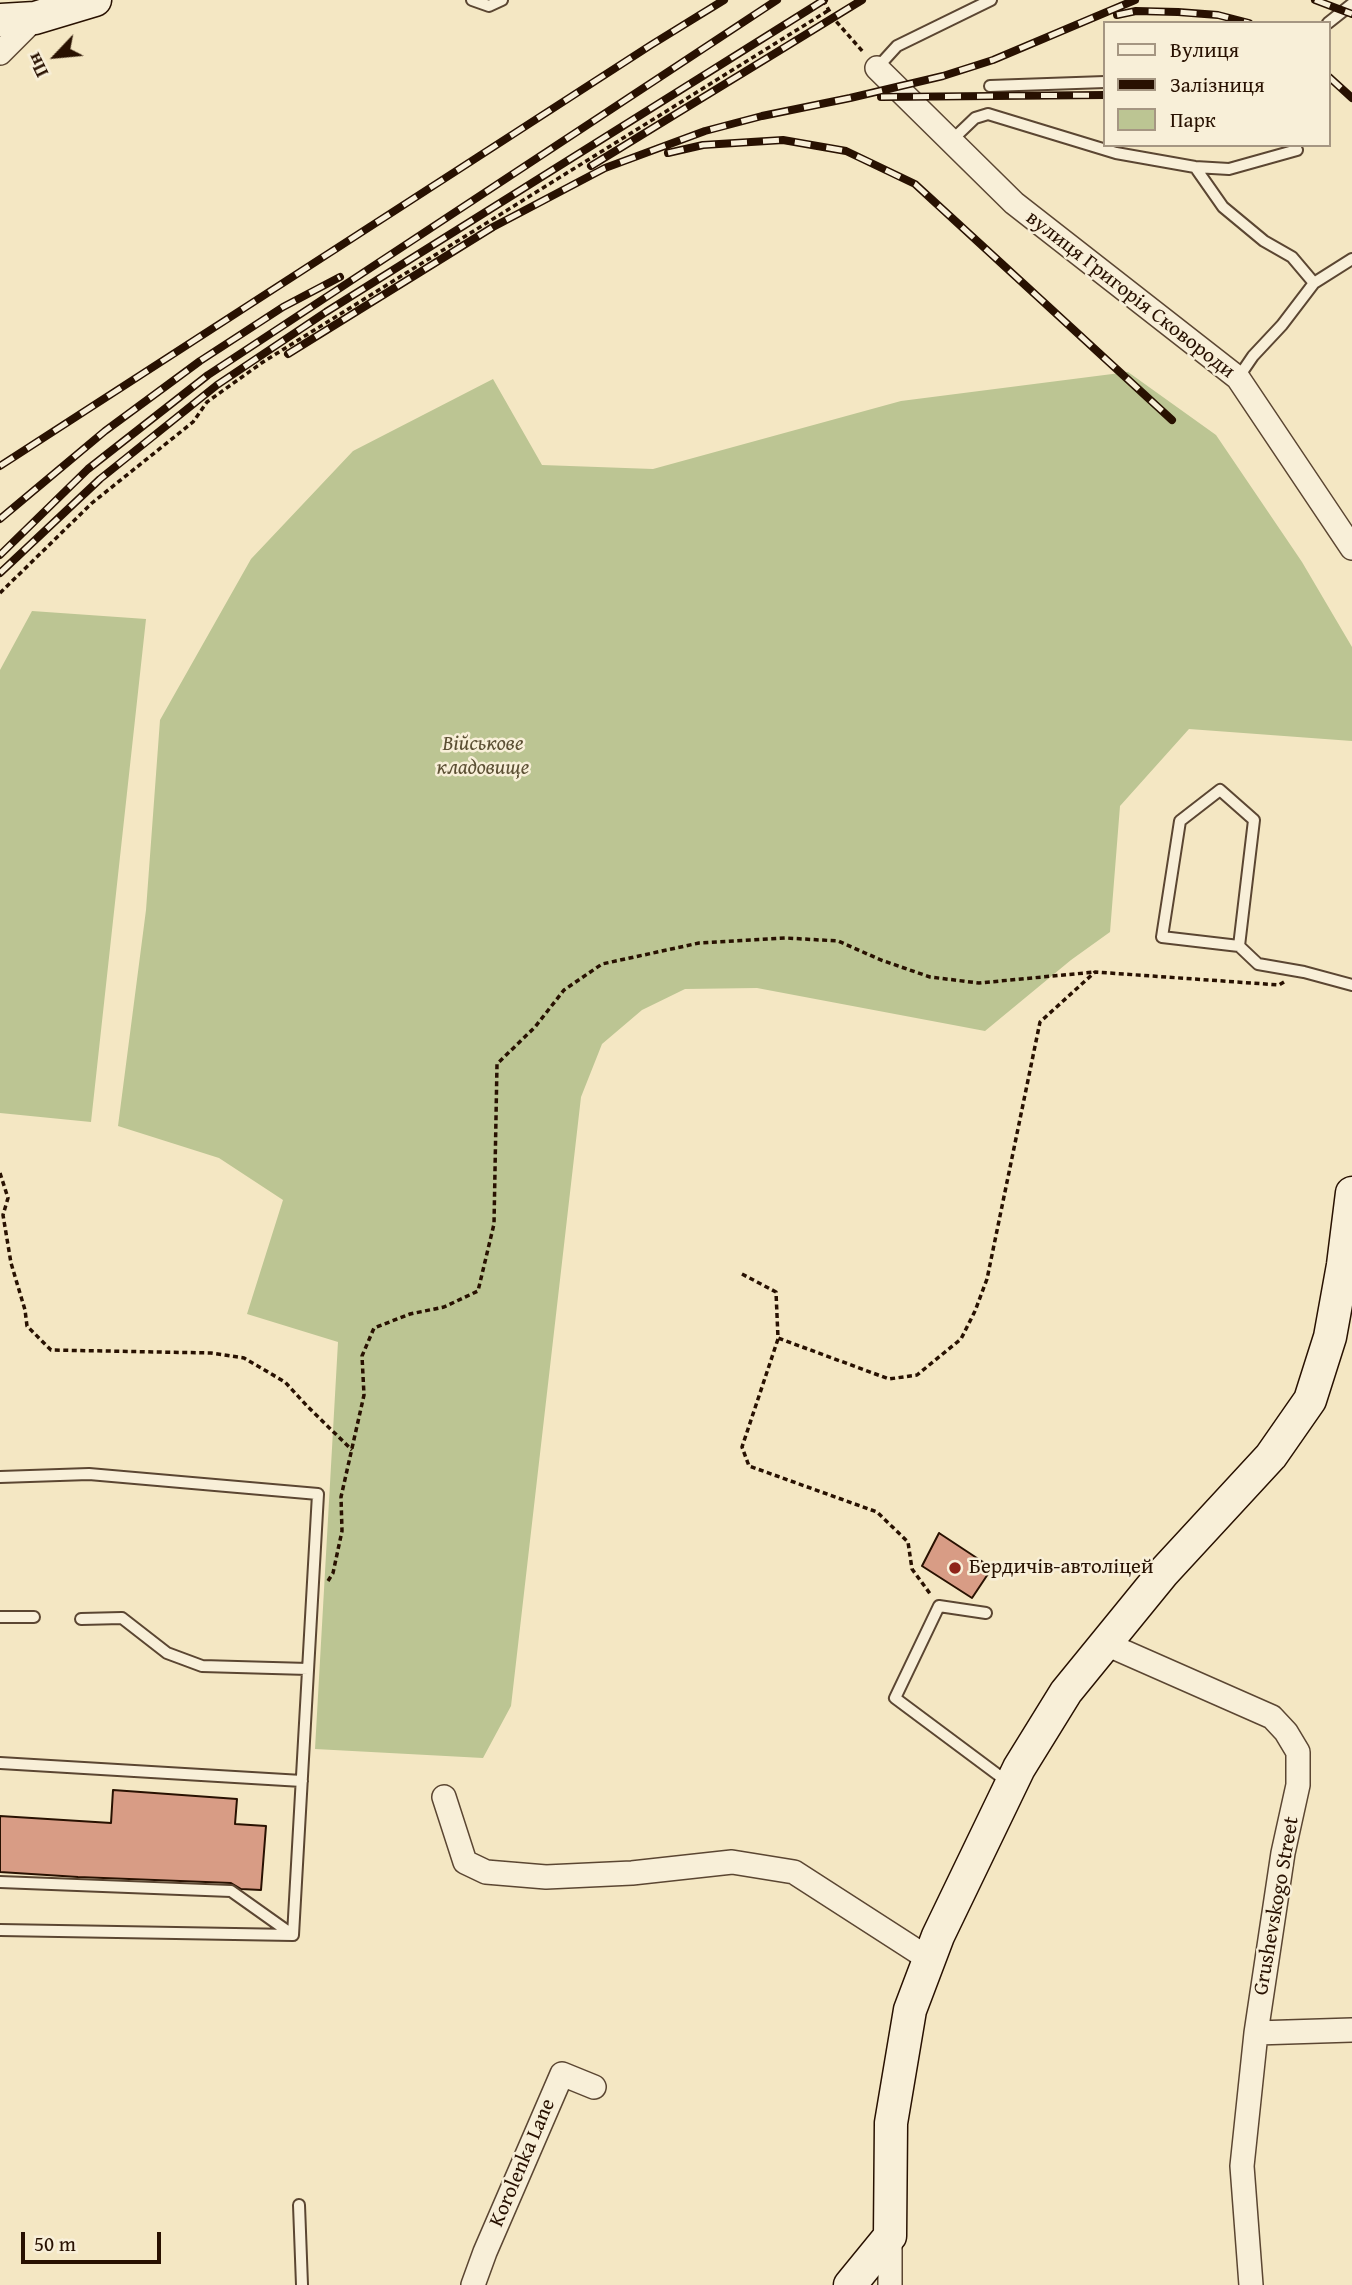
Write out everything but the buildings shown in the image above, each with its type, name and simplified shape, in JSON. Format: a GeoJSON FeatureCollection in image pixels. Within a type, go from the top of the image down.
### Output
{"type":"FeatureCollection","features":[{"type":"Feature","properties":{"kind":"main road"},"geometry":{"type":"LineString","coordinates":[[0,20],[95,0]]}},
{"type":"Feature","properties":{"kind":"main road"},"geometry":{"type":"LineString","coordinates":[[850,2285],[890,2236],[891,2123],[910,2010],[929,1959],[979,1849],[1011,1785],[1066,1692],[1163,1573],[1271,1456],[1310,1400],[1330,1337],[1352,1192]]}},
{"type":"Feature","properties":{"kind":"street"},"geometry":{"type":"LineString","coordinates":[[0,53],[34,13]]}},
{"type":"Feature","properties":{"kind":"street","name":"вулиця Григорія Сковороди"},"geometry":{"type":"LineString","coordinates":[[877,68],[1014,203],[1238,378],[1352,548]]}},
{"type":"Feature","properties":{"kind":"street","name":"Grushevskogo Street"},"geometry":{"type":"LineString","coordinates":[[1104,1643],[1272,1717],[1286,1731],[1298,1752],[1298,1785],[1283,1853],[1256,2032],[1242,2166],[1251,2285]]}},
{"type":"Feature","properties":{"kind":"street"},"geometry":{"type":"LineString","coordinates":[[444,1797],[465,1862],[486,1872],[546,1877],[732,1862],[794,1872],[929,1959]]}},
{"type":"Feature","properties":{"kind":"street"},"geometry":{"type":"LineString","coordinates":[[1256,2032],[1352,2030]]}},
{"type":"Feature","properties":{"kind":"street","name":"Korolenka Lane"},"geometry":{"type":"LineString","coordinates":[[473,2285],[562,2074],[594,2087]]}},
{"type":"Feature","properties":{"kind":"street"},"geometry":{"type":"LineString","coordinates":[[890,2236],[890,2285]]}},
{"type":"Feature","properties":{"kind":"lane"},"geometry":{"type":"LineString","coordinates":[[472,0],[489,6],[502,0]]}},
{"type":"Feature","properties":{"kind":"lane"},"geometry":{"type":"LineString","coordinates":[[877,68],[897,46],[991,0]]}},
{"type":"Feature","properties":{"kind":"lane"},"geometry":{"type":"LineString","coordinates":[[1331,21],[1352,4]]}},
{"type":"Feature","properties":{"kind":"lane"},"geometry":{"type":"LineString","coordinates":[[990,86],[1104,82]]}},
{"type":"Feature","properties":{"kind":"lane"},"geometry":{"type":"LineString","coordinates":[[951,141],[975,118],[988,114],[1116,153],[1195,167],[1229,169],[1297,150]]}},
{"type":"Feature","properties":{"kind":"lane"},"geometry":{"type":"LineString","coordinates":[[1195,167],[1223,207],[1264,241],[1292,257],[1314,284]]}},
{"type":"Feature","properties":{"kind":"lane"},"geometry":{"type":"LineString","coordinates":[[1238,378],[1314,284],[1352,259]]}},
{"type":"Feature","properties":{"kind":"lane"},"geometry":{"type":"LineString","coordinates":[[1239,946],[1254,820],[1220,790],[1180,821],[1162,937],[1239,946],[1258,964],[1304,971],[1352,985]]}},
{"type":"Feature","properties":{"kind":"lane"},"geometry":{"type":"LineString","coordinates":[[0,1477],[89,1474],[318,1494],[293,1935]]}},
{"type":"Feature","properties":{"kind":"lane"},"geometry":{"type":"LineString","coordinates":[[986,1613],[939,1606],[895,1698],[1011,1785]]}},
{"type":"Feature","properties":{"kind":"lane"},"geometry":{"type":"LineString","coordinates":[[0,1617],[34,1618]]}},
{"type":"Feature","properties":{"kind":"lane"},"geometry":{"type":"LineString","coordinates":[[81,1619],[122,1618],[167,1653],[202,1666],[308,1669]]}},
{"type":"Feature","properties":{"kind":"lane"},"geometry":{"type":"LineString","coordinates":[[0,1763],[302,1781]]}},
{"type":"Feature","properties":{"kind":"lane"},"geometry":{"type":"LineString","coordinates":[[0,1882],[231,1891],[293,1935]]}},
{"type":"Feature","properties":{"kind":"lane"},"geometry":{"type":"LineString","coordinates":[[0,1930],[293,1935]]}},
{"type":"Feature","properties":{"kind":"lane"},"geometry":{"type":"LineString","coordinates":[[299,2205],[302,2285]]}},
{"type":"Feature","properties":{"kind":"path"},"geometry":{"type":"LineString","coordinates":[[822,0],[877,68]]}},
{"type":"Feature","properties":{"kind":"path"},"geometry":{"type":"LineString","coordinates":[[0,593],[92,503],[193,422],[207,402],[263,362],[829,10]]}},
{"type":"Feature","properties":{"kind":"path"},"geometry":{"type":"LineString","coordinates":[[327,1584],[333,1573],[342,1531],[341,1497],[364,1395],[362,1356],[374,1328],[410,1314],[444,1307],[478,1291],[494,1224],[498,1064],[535,1027],[564,990],[602,964],[699,943],[786,939],[838,941],[930,977],[979,982],[1095,972],[1279,985],[1304,971]]}},
{"type":"Feature","properties":{"kind":"path"},"geometry":{"type":"LineString","coordinates":[[778,1338],[888,1379],[917,1376],[961,1339],[987,1279],[1040,1022],[1095,972]]}},
{"type":"Feature","properties":{"kind":"path"},"geometry":{"type":"LineString","coordinates":[[0,1173],[8,1198],[3,1215],[11,1263],[27,1326],[51,1350],[211,1353],[244,1358],[285,1382],[352,1450]]}},
{"type":"Feature","properties":{"kind":"path"},"geometry":{"type":"LineString","coordinates":[[741,1274],[776,1292],[778,1338],[742,1447],[750,1466],[877,1512],[908,1542],[912,1569],[939,1606]]}},
{"type":"Feature","properties":{"kind":"green space","name":"Військове кладовище"},"geometry":{"type":"Polygon","coordinates":[[[1128,372],[1216,435],[1302,562],[1352,647],[1352,741],[1189,729],[1120,806],[1110,932],[1071,960],[985,1031],[757,988],[685,989],[642,1010],[602,1044],[581,1097],[511,1706],[483,1758],[315,1749],[338,1342],[247,1314],[283,1200],[219,1158],[118,1126],[146,910],[160,720],[251,559],[353,451],[493,379],[542,465],[653,469],[901,401],[1128,372]]]}},
{"type":"Feature","properties":{"kind":"green space"},"geometry":{"type":"Polygon","coordinates":[[[32,611],[146,619],[91,1122],[0,1113],[0,670],[32,611]]]}},
{"type":"Feature","properties":{"kind":"railway"},"geometry":{"type":"LineString","coordinates":[[0,466],[724,0]]}},
{"type":"Feature","properties":{"kind":"railway"},"geometry":{"type":"LineString","coordinates":[[0,555],[88,469],[208,375],[777,0]]}},
{"type":"Feature","properties":{"kind":"railway"},"geometry":{"type":"LineString","coordinates":[[0,573],[100,479],[217,385],[326,312],[824,0]]}},
{"type":"Feature","properties":{"kind":"railway"},"geometry":{"type":"LineString","coordinates":[[591,166],[862,0]]}},
{"type":"Feature","properties":{"kind":"railway"},"geometry":{"type":"LineString","coordinates":[[288,354],[493,227],[605,168],[705,131],[943,76],[993,60],[1135,0]]}},
{"type":"Feature","properties":{"kind":"railway"},"geometry":{"type":"LineString","coordinates":[[1315,0],[1352,14]]}},
{"type":"Feature","properties":{"kind":"railway"},"geometry":{"type":"LineString","coordinates":[[1117,15],[1136,11],[1178,12],[1218,15],[1241,21]]}},
{"type":"Feature","properties":{"kind":"railway"},"geometry":{"type":"LineString","coordinates":[[1331,79],[1352,98]]}},
{"type":"Feature","properties":{"kind":"railway"},"geometry":{"type":"LineString","coordinates":[[881,97],[1104,95]]}},
{"type":"Feature","properties":{"kind":"railway"},"geometry":{"type":"LineString","coordinates":[[668,153],[703,145],[783,140],[846,151],[915,184],[1172,420]]}},
{"type":"Feature","properties":{"kind":"railway"},"geometry":{"type":"LineString","coordinates":[[0,519],[105,431],[200,361],[283,307],[340,277]]}},
{"type":"Feature","properties":{"kind":"place","name":"Бердичів-автоліцей"},"geometry":{"type":"Point","coordinates":[955,1568]}}]}
